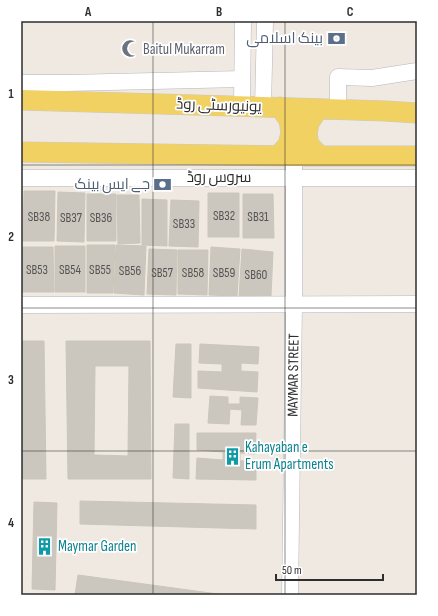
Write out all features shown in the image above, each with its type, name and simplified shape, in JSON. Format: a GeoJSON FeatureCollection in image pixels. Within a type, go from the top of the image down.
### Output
{"type":"FeatureCollection","features":[{"type":"Feature","properties":{"kind":"main road","name":"یونیورسٹی روڈ"},"geometry":{"type":"LineString","coordinates":[[21,100],[242,106],[417,113]]}},
{"type":"Feature","properties":{"kind":"main road"},"geometry":{"type":"LineString","coordinates":[[272,107],[289,120],[291,133],[287,156]]}},
{"type":"Feature","properties":{"kind":"main road"},"geometry":{"type":"LineString","coordinates":[[318,109],[309,123],[307,134],[309,145],[319,155]]}},
{"type":"Feature","properties":{"kind":"main road"},"geometry":{"type":"LineString","coordinates":[[21,152],[287,156],[417,156]]}},
{"type":"Feature","properties":{"kind":"street"},"geometry":{"type":"LineString","coordinates":[[242,21],[242,106]]}},
{"type":"Feature","properties":{"kind":"street"},"geometry":{"type":"LineString","coordinates":[[265,21],[272,107]]}},
{"type":"Feature","properties":{"kind":"street"},"geometry":{"type":"LineString","coordinates":[[338,110],[338,77],[372,78],[417,71]]}},
{"type":"Feature","properties":{"kind":"street"},"geometry":{"type":"LineString","coordinates":[[21,83],[242,79]]}},
{"type":"Feature","properties":{"kind":"street","name":"MAYMAR STREET"},"geometry":{"type":"LineString","coordinates":[[287,156],[294,177],[294,305],[290,595]]}},
{"type":"Feature","properties":{"kind":"street","name":"سروس روڈ"},"geometry":{"type":"LineString","coordinates":[[21,178],[417,178]]}},
{"type":"Feature","properties":{"kind":"street"},"geometry":{"type":"LineString","coordinates":[[21,305],[417,304]]}},
{"type":"Feature","properties":{"kind":"building"},"geometry":{"type":"Polygon","coordinates":[[[24,191],[55,191],[54,241],[23,241],[24,191]]]}},
{"type":"Feature","properties":{"kind":"building"},"geometry":{"type":"Polygon","coordinates":[[[58,192],[85,193],[84,242],[57,241],[58,192]]]}},
{"type":"Feature","properties":{"kind":"building"},"geometry":{"type":"Polygon","coordinates":[[[208,193],[239,193],[239,237],[208,237],[208,193]]]}},
{"type":"Feature","properties":{"kind":"building"},"geometry":{"type":"Polygon","coordinates":[[[87,194],[116,194],[116,241],[87,241],[87,194]]]}},
{"type":"Feature","properties":{"kind":"building"},"geometry":{"type":"Polygon","coordinates":[[[243,194],[273,194],[274,238],[243,238],[243,194]]]}},
{"type":"Feature","properties":{"kind":"building"},"geometry":{"type":"Polygon","coordinates":[[[117,195],[139,195],[140,243],[118,244],[117,195]]]}},
{"type":"Feature","properties":{"kind":"building"},"geometry":{"type":"Polygon","coordinates":[[[142,199],[167,200],[167,246],[142,245],[142,199]]]}},
{"type":"Feature","properties":{"kind":"building"},"geometry":{"type":"Polygon","coordinates":[[[171,200],[199,201],[198,247],[169,246],[171,200]]]}},
{"type":"Feature","properties":{"kind":"building"},"geometry":{"type":"Polygon","coordinates":[[[87,245],[115,245],[113,293],[87,293],[87,245]]]}},
{"type":"Feature","properties":{"kind":"building"},"geometry":{"type":"Polygon","coordinates":[[[116,245],[146,246],[144,295],[114,293],[116,245]]]}},
{"type":"Feature","properties":{"kind":"building"},"geometry":{"type":"Polygon","coordinates":[[[55,246],[85,246],[85,292],[55,292],[55,246]]]}},
{"type":"Feature","properties":{"kind":"building"},"geometry":{"type":"Polygon","coordinates":[[[21,247],[53,247],[54,292],[22,292],[21,247]]]}},
{"type":"Feature","properties":{"kind":"building"},"geometry":{"type":"Polygon","coordinates":[[[211,247],[240,249],[237,296],[209,295],[211,247]]]}},
{"type":"Feature","properties":{"kind":"building"},"geometry":{"type":"Polygon","coordinates":[[[149,249],[177,250],[176,295],[147,294],[149,249]]]}},
{"type":"Feature","properties":{"kind":"building"},"geometry":{"type":"Polygon","coordinates":[[[242,249],[273,252],[271,296],[239,297],[242,249]]]}},
{"type":"Feature","properties":{"kind":"building"},"geometry":{"type":"Polygon","coordinates":[[[178,250],[208,250],[207,295],[178,294],[178,250]]]}},
{"type":"Feature","properties":{"kind":"building"},"geometry":{"type":"Polygon","coordinates":[[[21,341],[44,341],[46,479],[21,479],[21,341]]]}},
{"type":"Feature","properties":{"kind":"building"},"geometry":{"type":"Polygon","coordinates":[[[66,341],[150,341],[151,479],[68,479],[66,341]],[[95,366],[94,455],[128,456],[129,366],[95,366]]]}},
{"type":"Feature","properties":{"kind":"building"},"geometry":{"type":"Polygon","coordinates":[[[176,344],[191,344],[191,398],[173,397],[176,344]]]}},
{"type":"Feature","properties":{"kind":"building"},"geometry":{"type":"Polygon","coordinates":[[[200,344],[259,347],[258,364],[241,363],[241,371],[258,372],[257,392],[198,388],[198,371],[222,372],[222,364],[199,363],[200,344]]]}},
{"type":"Feature","properties":{"kind":"building","name":"Kahayaban e Erum Apartments"},"geometry":{"type":"Polygon","coordinates":[[[210,396],[228,397],[228,404],[240,404],[240,397],[258,398],[256,425],[241,425],[242,410],[230,409],[229,424],[208,423],[210,396]]]}},
{"type":"Feature","properties":{"kind":"building"},"geometry":{"type":"Polygon","coordinates":[[[175,424],[189,424],[189,479],[173,478],[175,424]]]}},
{"type":"Feature","properties":{"kind":"building","name":"Kahayaban e Erum Apartments"},"geometry":{"type":"Polygon","coordinates":[[[197,433],[256,433],[255,454],[240,453],[240,461],[256,460],[256,480],[196,479],[197,458],[223,460],[223,452],[197,450],[197,433]]]}},
{"type":"Feature","properties":{"kind":"building"},"geometry":{"type":"Polygon","coordinates":[[[80,501],[256,505],[256,529],[80,524],[80,501]]]}},
{"type":"Feature","properties":{"kind":"building","name":"Maymar Garden"},"geometry":{"type":"Polygon","coordinates":[[[34,502],[57,503],[55,590],[32,589],[34,502]]]}},
{"type":"Feature","properties":{"kind":"building","name":"Maymar Garden"},"geometry":{"type":"Polygon","coordinates":[[[78,575],[225,595],[75,595],[78,575]]]}},
{"type":"Feature","properties":{"kind":"place","name":"بینک اسلامی"},"geometry":{"type":"Point","coordinates":[336,38]}},
{"type":"Feature","properties":{"kind":"place","name":"Baitul Mukarram"},"geometry":{"type":"Point","coordinates":[130,49]}},
{"type":"Feature","properties":{"kind":"place","name":"جے ایس بینک"},"geometry":{"type":"Point","coordinates":[163,184]}},
{"type":"Feature","properties":{"kind":"place","name":"Kahayaban e Erum Apartments"},"geometry":{"type":"Point","coordinates":[232,456]}},
{"type":"Feature","properties":{"kind":"place","name":"Maymar Garden"},"geometry":{"type":"Point","coordinates":[45,546]}}]}
